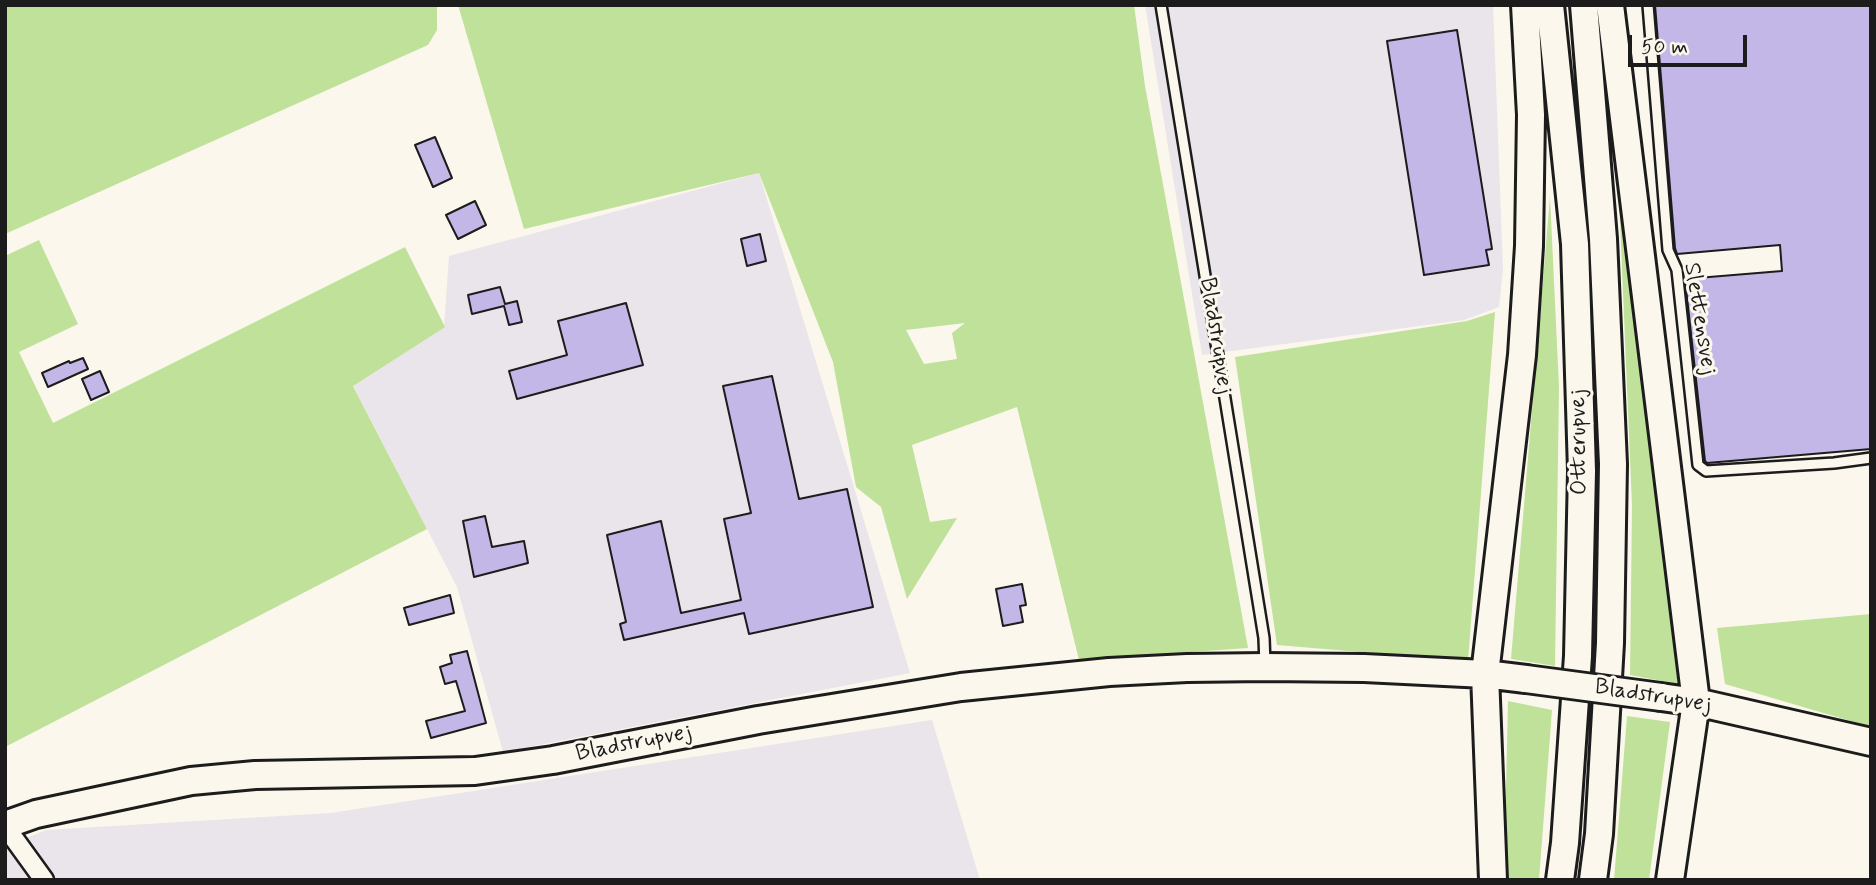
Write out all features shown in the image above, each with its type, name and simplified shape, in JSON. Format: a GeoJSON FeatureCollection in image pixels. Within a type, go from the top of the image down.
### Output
{"type":"FeatureCollection","features":[{"type":"Feature","properties":{"kind":"main road"},"geometry":{"type":"LineString","coordinates":[[1493,880],[1485,674],[1522,355],[1529,246],[1531,115],[1525,5]]}},
{"type":"Feature","properties":{"kind":"main road","name":"Otterupvej"},"geometry":{"type":"LineString","coordinates":[[1550,5],[1575,244],[1582,471],[1578,656],[1560,880]]}},
{"type":"Feature","properties":{"kind":"main road","name":"Otterupvej"},"geometry":{"type":"LineString","coordinates":[[1584,5],[1603,239],[1613,464],[1610,643],[1599,834],[1593,880]]}},
{"type":"Feature","properties":{"kind":"main road"},"geometry":{"type":"LineString","coordinates":[[1610,5],[1696,702],[1670,880]]}},
{"type":"Feature","properties":{"kind":"main road","name":"Bladstrupvej"},"geometry":{"type":"LineString","coordinates":[[5,826],[36,814],[191,781],[255,775],[475,771],[553,760],[758,720],[961,687],[1109,672],[1187,668],[1364,668],[1485,674],[1696,702],[1871,742]]}},
{"type":"Feature","properties":{"kind":"street"},"geometry":{"type":"LineString","coordinates":[[5,826],[44,880]]}},
{"type":"Feature","properties":{"kind":"lane","name":"Bladstrupvej"},"geometry":{"type":"LineString","coordinates":[[1161,5],[1264,638],[1265,667]]}},
{"type":"Feature","properties":{"kind":"lane","name":"Slettensvej"},"geometry":{"type":"LineString","coordinates":[[1648,5],[1668,250],[1677,270],[1698,465],[1706,471],[1871,458]]}},
{"type":"Feature","properties":{"kind":"shaded area"},"geometry":{"type":"Polygon","coordinates":[[[1145,5],[1493,5],[1503,269],[1499,307],[1464,320],[1202,355],[1145,5]]]}},
{"type":"Feature","properties":{"kind":"shaded area"},"geometry":{"type":"Polygon","coordinates":[[[759,173],[910,673],[503,752],[457,587],[353,385],[444,327],[449,256],[759,173]]]}},
{"type":"Feature","properties":{"kind":"shaded area"},"geometry":{"type":"Polygon","coordinates":[[[932,720],[980,880],[5,880],[5,847],[46,830],[331,813],[932,720]]]}},
{"type":"Feature","properties":{"kind":"green space"},"geometry":{"type":"Polygon","coordinates":[[[5,5],[437,5],[437,30],[428,45],[5,234],[5,5]]]}},
{"type":"Feature","properties":{"kind":"green space"},"geometry":{"type":"Polygon","coordinates":[[[458,5],[1134,5],[1145,86],[1248,648],[1079,660],[1017,407],[912,445],[930,522],[957,518],[907,599],[881,507],[856,487],[833,362],[759,173],[524,229],[458,5]],[[965,323],[906,330],[924,364],[957,359],[952,333],[965,323]]]}},
{"type":"Feature","properties":{"kind":"green space"},"geometry":{"type":"Polygon","coordinates":[[[1550,197],[1559,387],[1555,666],[1511,659],[1550,197]]]}},
{"type":"Feature","properties":{"kind":"green space"},"geometry":{"type":"Polygon","coordinates":[[[1619,197],[1678,684],[1630,675],[1632,506],[1619,197]]]}},
{"type":"Feature","properties":{"kind":"green space"},"geometry":{"type":"Polygon","coordinates":[[[39,240],[78,324],[19,352],[53,423],[405,247],[445,327],[353,386],[427,529],[5,747],[5,256],[39,240]]]}},
{"type":"Feature","properties":{"kind":"green space"},"geometry":{"type":"Polygon","coordinates":[[[1495,312],[1468,661],[1277,645],[1235,357],[1467,321],[1495,312]]]}},
{"type":"Feature","properties":{"kind":"green space"},"geometry":{"type":"Polygon","coordinates":[[[1871,614],[1871,727],[1725,684],[1717,628],[1871,614]]]}},
{"type":"Feature","properties":{"kind":"green space"},"geometry":{"type":"Polygon","coordinates":[[[1508,701],[1552,710],[1539,880],[1504,880],[1508,701]]]}},
{"type":"Feature","properties":{"kind":"green space"},"geometry":{"type":"Polygon","coordinates":[[[1627,716],[1670,722],[1649,880],[1614,880],[1627,716]]]}},
{"type":"Feature","properties":{"kind":"building"},"geometry":{"type":"Polygon","coordinates":[[[1655,5],[1871,5],[1871,449],[1707,463],[1705,461],[1685,279],[1782,271],[1780,245],[1677,254],[1655,5]]]}},
{"type":"Feature","properties":{"kind":"building"},"geometry":{"type":"Polygon","coordinates":[[[1457,30],[1492,249],[1486,250],[1489,265],[1424,275],[1387,41],[1457,30]]]}},
{"type":"Feature","properties":{"kind":"building"},"geometry":{"type":"Polygon","coordinates":[[[435,137],[452,178],[433,187],[415,145],[435,137]]]}},
{"type":"Feature","properties":{"kind":"building"},"geometry":{"type":"Polygon","coordinates":[[[475,201],[486,225],[458,239],[446,215],[475,201]]]}},
{"type":"Feature","properties":{"kind":"building"},"geometry":{"type":"Polygon","coordinates":[[[760,234],[766,261],[747,266],[741,239],[760,234]]]}},
{"type":"Feature","properties":{"kind":"building"},"geometry":{"type":"Polygon","coordinates":[[[500,287],[505,304],[517,301],[522,322],[509,325],[504,306],[472,314],[468,295],[500,287]]]}},
{"type":"Feature","properties":{"kind":"building"},"geometry":{"type":"Polygon","coordinates":[[[626,303],[643,365],[517,399],[509,371],[567,355],[558,321],[626,303]]]}},
{"type":"Feature","properties":{"kind":"building"},"geometry":{"type":"Polygon","coordinates":[[[83,358],[88,369],[48,387],[42,373],[83,358]]]}},
{"type":"Feature","properties":{"kind":"building"},"geometry":{"type":"Polygon","coordinates":[[[100,371],[109,392],[91,400],[82,379],[100,371]]]}},
{"type":"Feature","properties":{"kind":"building"},"geometry":{"type":"Polygon","coordinates":[[[772,376],[799,499],[847,489],[873,607],[749,634],[744,613],[624,640],[620,624],[626,622],[607,535],[661,521],[681,613],[741,600],[724,519],[751,513],[723,386],[772,376]]]}},
{"type":"Feature","properties":{"kind":"building"},"geometry":{"type":"Polygon","coordinates":[[[485,516],[492,547],[524,541],[528,563],[474,577],[463,521],[485,516]]]}},
{"type":"Feature","properties":{"kind":"building"},"geometry":{"type":"Polygon","coordinates":[[[1022,584],[1026,605],[1020,606],[1023,622],[1003,626],[996,589],[1022,584]]]}},
{"type":"Feature","properties":{"kind":"building"},"geometry":{"type":"Polygon","coordinates":[[[450,595],[454,613],[409,625],[404,608],[450,595]]]}},
{"type":"Feature","properties":{"kind":"building"},"geometry":{"type":"Polygon","coordinates":[[[467,651],[486,723],[431,738],[426,721],[465,711],[456,681],[445,684],[440,667],[452,663],[450,655],[467,651]]]}}]}
